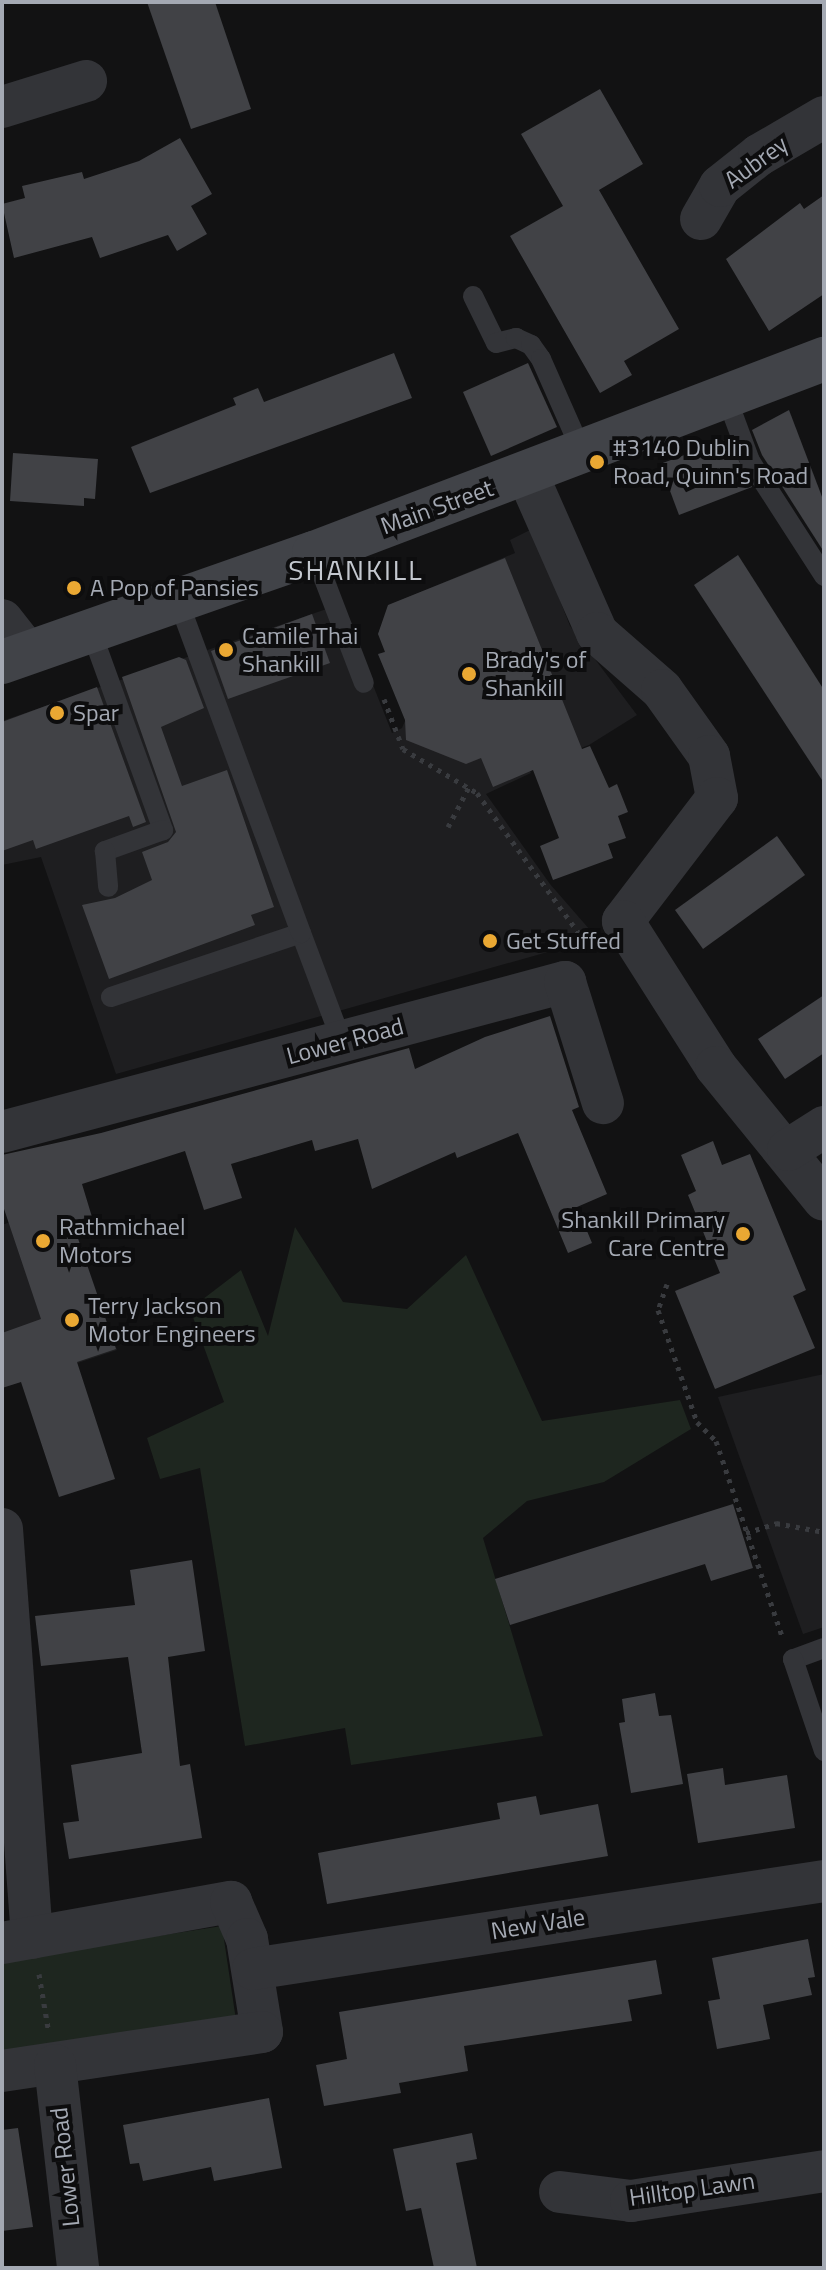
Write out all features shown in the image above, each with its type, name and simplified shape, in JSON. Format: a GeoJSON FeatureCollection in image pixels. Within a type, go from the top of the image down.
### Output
{"type":"FeatureCollection","features":[{"type":"Feature","properties":{"kind":"main road","name":"Main Street"},"geometry":{"type":"LineString","coordinates":[[11,645],[91,631],[314,553],[824,359]]}},
{"type":"Feature","properties":{"kind":"street"},"geometry":{"type":"LineString","coordinates":[[2,107],[86,81]]}},
{"type":"Feature","properties":{"kind":"street","name":"Aubrey"},"geometry":{"type":"LineString","coordinates":[[701,219],[720,186],[759,155],[824,117]]}},
{"type":"Feature","properties":{"kind":"street"},"geometry":{"type":"LineString","coordinates":[[527,474],[597,633],[662,690],[709,756],[717,798],[623,921],[716,1067],[788,1150],[824,1200]]}},
{"type":"Feature","properties":{"kind":"street"},"geometry":{"type":"LineString","coordinates":[[565,982],[603,1103]]}},
{"type":"Feature","properties":{"kind":"street","name":"Lower Road"},"geometry":{"type":"LineString","coordinates":[[2,1132],[565,982]]}},
{"type":"Feature","properties":{"kind":"street"},"geometry":{"type":"LineString","coordinates":[[788,1150],[824,1127]]}},
{"type":"Feature","properties":{"kind":"street"},"geometry":{"type":"LineString","coordinates":[[2,1529],[17,1941],[231,1902],[253,1969],[262,2032],[2,2071]]}},
{"type":"Feature","properties":{"kind":"street","name":"New Vale"},"geometry":{"type":"LineString","coordinates":[[253,1969],[824,1881]]}},
{"type":"Feature","properties":{"kind":"street","name":"Lower Road"},"geometry":{"type":"LineString","coordinates":[[55,2065],[78,2268]]}},
{"type":"Feature","properties":{"kind":"street","name":"Hilltop Lawn"},"geometry":{"type":"LineString","coordinates":[[560,2192],[631,2201],[824,2171]]}},
{"type":"Feature","properties":{"kind":"lane"},"geometry":{"type":"LineString","coordinates":[[473,296],[496,343],[516,338],[536,352],[582,452]]}},
{"type":"Feature","properties":{"kind":"lane"},"geometry":{"type":"LineString","coordinates":[[726,396],[750,461],[824,576]]}},
{"type":"Feature","properties":{"kind":"lane"},"geometry":{"type":"LineString","coordinates":[[314,553],[372,685]]}},
{"type":"Feature","properties":{"kind":"lane"},"geometry":{"type":"LineString","coordinates":[[178,600],[342,1042]]}},
{"type":"Feature","properties":{"kind":"lane"},"geometry":{"type":"LineString","coordinates":[[91,631],[163,830],[105,851],[108,887]]}},
{"type":"Feature","properties":{"kind":"lane"},"geometry":{"type":"LineString","coordinates":[[111,997],[301,933]]}},
{"type":"Feature","properties":{"kind":"lane"},"geometry":{"type":"LineString","coordinates":[[824,1648],[793,1659],[824,1751]]}},
{"type":"Feature","properties":{"kind":"path"},"geometry":{"type":"LineString","coordinates":[[372,685],[403,749],[469,787],[588,946],[565,982]]}},
{"type":"Feature","properties":{"kind":"path"},"geometry":{"type":"LineString","coordinates":[[448,827],[469,787]]}},
{"type":"Feature","properties":{"kind":"path"},"geometry":{"type":"LineString","coordinates":[[667,1284],[658,1310],[697,1422],[716,1441],[793,1659]]}},
{"type":"Feature","properties":{"kind":"path"},"geometry":{"type":"LineString","coordinates":[[746,1533],[776,1523],[824,1532]]}},
{"type":"Feature","properties":{"kind":"path"},"geometry":{"type":"LineString","coordinates":[[17,1941],[55,2065]]}},
{"type":"Feature","properties":{"kind":"shaded area"},"geometry":{"type":"Polygon","coordinates":[[[532,529],[570,626],[637,715],[589,745],[529,768],[531,773],[486,794],[550,884],[597,938],[116,1074],[41,857],[2,865],[2,721],[341,604],[392,733],[402,728],[407,716],[378,655],[388,650],[378,634],[389,605],[515,553],[510,540],[532,529]]]}},
{"type":"Feature","properties":{"kind":"shaded area"},"geometry":{"type":"Polygon","coordinates":[[[61,1204],[117,1350],[2,1388],[2,1225],[61,1204]]]}},
{"type":"Feature","properties":{"kind":"shaded area"},"geometry":{"type":"Polygon","coordinates":[[[295,1227],[343,1302],[407,1309],[466,1255],[542,1421],[680,1400],[691,1429],[604,1482],[527,1501],[483,1538],[543,1736],[351,1765],[345,1728],[245,1746],[200,1468],[160,1479],[147,1438],[224,1402],[190,1309],[241,1270],[268,1336],[295,1227]]]}},
{"type":"Feature","properties":{"kind":"shaded area"},"geometry":{"type":"Polygon","coordinates":[[[824,1374],[824,1627],[803,1634],[718,1397],[824,1374]]]}},
{"type":"Feature","properties":{"kind":"shaded area"},"geometry":{"type":"Polygon","coordinates":[[[222,1926],[236,2020],[2,2056],[2,1960],[222,1926]]]}},
{"type":"Feature","properties":{"kind":"building"},"geometry":{"type":"Polygon","coordinates":[[[147,2],[215,2],[251,109],[191,129],[147,2]]]}},
{"type":"Feature","properties":{"kind":"building"},"geometry":{"type":"Polygon","coordinates":[[[600,89],[643,164],[599,190],[679,329],[624,361],[632,375],[600,393],[510,236],[563,206],[521,134],[600,89]]]}},
{"type":"Feature","properties":{"kind":"building"},"geometry":{"type":"Polygon","coordinates":[[[180,138],[212,194],[191,206],[207,234],[177,251],[168,235],[100,258],[92,237],[14,258],[2,204],[25,198],[22,186],[82,172],[84,179],[139,161],[180,138]]]}},
{"type":"Feature","properties":{"kind":"building"},"geometry":{"type":"Polygon","coordinates":[[[824,195],[824,294],[769,331],[726,259],[800,203],[804,209],[824,195]]]}},
{"type":"Feature","properties":{"kind":"building"},"geometry":{"type":"Polygon","coordinates":[[[394,353],[412,398],[150,493],[131,447],[236,405],[233,398],[258,388],[264,402],[394,353]]]}},
{"type":"Feature","properties":{"kind":"building"},"geometry":{"type":"Polygon","coordinates":[[[528,363],[557,427],[491,456],[463,392],[528,363]]]}},
{"type":"Feature","properties":{"kind":"building"},"geometry":{"type":"Polygon","coordinates":[[[789,410],[824,502],[824,552],[762,455],[752,430],[789,410]]]}},
{"type":"Feature","properties":{"kind":"building"},"geometry":{"type":"Polygon","coordinates":[[[728,439],[752,487],[679,515],[660,464],[728,439]]]}},
{"type":"Feature","properties":{"kind":"building"},"geometry":{"type":"Polygon","coordinates":[[[13,453],[98,459],[95,499],[84,498],[84,506],[10,501],[13,453]]]}},
{"type":"Feature","properties":{"kind":"building"},"geometry":{"type":"Polygon","coordinates":[[[738,555],[824,690],[824,783],[694,585],[738,555]]]}},
{"type":"Feature","properties":{"kind":"building","name":"Brady's of Shankill"},"geometry":{"type":"Polygon","coordinates":[[[505,558],[582,749],[590,746],[609,788],[617,784],[628,812],[618,816],[626,838],[608,844],[613,858],[553,880],[540,846],[559,838],[533,770],[493,787],[481,758],[466,764],[406,740],[405,720],[378,654],[385,652],[378,634],[388,605],[505,558]]]}},
{"type":"Feature","properties":{"kind":"building"},"geometry":{"type":"Polygon","coordinates":[[[312,614],[330,663],[228,699],[211,651],[312,614]]]}},
{"type":"Feature","properties":{"kind":"building"},"geometry":{"type":"Polygon","coordinates":[[[179,657],[186,660],[204,708],[161,727],[182,786],[227,770],[274,907],[251,915],[255,925],[109,979],[82,905],[115,898],[152,880],[142,852],[168,842],[176,832],[122,677],[179,657]]]}},
{"type":"Feature","properties":{"kind":"building"},"geometry":{"type":"Polygon","coordinates":[[[97,687],[146,822],[133,827],[129,816],[36,849],[33,840],[2,851],[2,722],[97,687]]]}},
{"type":"Feature","properties":{"kind":"building"},"geometry":{"type":"Polygon","coordinates":[[[777,836],[805,875],[703,949],[675,910],[777,836]]]}},
{"type":"Feature","properties":{"kind":"building"},"geometry":{"type":"Polygon","coordinates":[[[824,995],[824,1053],[785,1079],[758,1039],[824,995]]]}},
{"type":"Feature","properties":{"kind":"building"},"geometry":{"type":"Polygon","coordinates":[[[550,1016],[579,1107],[572,1110],[607,1194],[577,1207],[592,1243],[568,1253],[518,1133],[457,1158],[455,1152],[372,1189],[358,1139],[315,1151],[312,1140],[231,1164],[242,1198],[204,1210],[185,1151],[82,1184],[92,1217],[72,1221],[116,1349],[77,1362],[115,1479],[59,1497],[21,1382],[2,1388],[2,1333],[41,1319],[2,1203],[2,1155],[101,1133],[409,1048],[415,1069],[485,1037],[550,1016]]]}},
{"type":"Feature","properties":{"kind":"building","name":"Shankill Primary Care Centre"},"geometry":{"type":"Polygon","coordinates":[[[713,1141],[722,1165],[750,1154],[806,1290],[793,1296],[815,1348],[715,1389],[675,1291],[720,1273],[688,1195],[696,1191],[681,1155],[713,1141]]]}},
{"type":"Feature","properties":{"kind":"building"},"geometry":{"type":"Polygon","coordinates":[[[733,1504],[753,1568],[711,1581],[705,1564],[510,1625],[495,1579],[733,1504]]]}},
{"type":"Feature","properties":{"kind":"building"},"geometry":{"type":"Polygon","coordinates":[[[192,1560],[205,1651],[168,1657],[180,1766],[190,1764],[202,1838],[69,1859],[63,1823],[79,1821],[71,1765],[142,1753],[128,1657],[41,1666],[35,1616],[135,1605],[130,1570],[192,1560]]]}},
{"type":"Feature","properties":{"kind":"building"},"geometry":{"type":"Polygon","coordinates":[[[655,1693],[659,1716],[671,1715],[683,1784],[631,1793],[619,1723],[625,1722],[622,1699],[655,1693]]]}},
{"type":"Feature","properties":{"kind":"building"},"geometry":{"type":"Polygon","coordinates":[[[723,1768],[725,1785],[787,1775],[795,1828],[698,1843],[687,1774],[723,1768]]]}},
{"type":"Feature","properties":{"kind":"building"},"geometry":{"type":"Polygon","coordinates":[[[536,1796],[540,1815],[598,1804],[608,1856],[327,1904],[318,1853],[500,1819],[497,1803],[536,1796]]]}},
{"type":"Feature","properties":{"kind":"building"},"geometry":{"type":"Polygon","coordinates":[[[808,1939],[815,1977],[808,1978],[812,1995],[763,2005],[770,2039],[717,2049],[708,2001],[720,1999],[712,1958],[808,1939]]]}},
{"type":"Feature","properties":{"kind":"building"},"geometry":{"type":"Polygon","coordinates":[[[656,1960],[662,1994],[628,2000],[632,2021],[464,2046],[468,2071],[399,2083],[401,2093],[324,2106],[316,2065],[347,2059],[339,2012],[656,1960]]]}},
{"type":"Feature","properties":{"kind":"building"},"geometry":{"type":"Polygon","coordinates":[[[269,2098],[282,2168],[214,2181],[211,2167],[143,2181],[139,2163],[130,2164],[123,2125],[269,2098]]]}},
{"type":"Feature","properties":{"kind":"building"},"geometry":{"type":"Polygon","coordinates":[[[18,2128],[33,2227],[2,2231],[2,2130],[18,2128]]]}},
{"type":"Feature","properties":{"kind":"building"},"geometry":{"type":"Polygon","coordinates":[[[472,2133],[477,2159],[456,2163],[477,2268],[434,2268],[421,2208],[406,2211],[393,2149],[472,2133]]]}},
{"type":"Feature","properties":{"kind":"place","name":"#3140 Dublin Road, Quinn's Road"},"geometry":{"type":"Point","coordinates":[597,462]}},
{"type":"Feature","properties":{"kind":"place","name":"A Pop of Pansies"},"geometry":{"type":"Point","coordinates":[74,588]}},
{"type":"Feature","properties":{"kind":"place","name":"Camile Thai Shankill"},"geometry":{"type":"Point","coordinates":[226,650]}},
{"type":"Feature","properties":{"kind":"place","name":"Brady's of Shankill"},"geometry":{"type":"Point","coordinates":[469,674]}},
{"type":"Feature","properties":{"kind":"place","name":"Spar"},"geometry":{"type":"Point","coordinates":[57,713]}},
{"type":"Feature","properties":{"kind":"place","name":"Get Stuffed"},"geometry":{"type":"Point","coordinates":[490,941]}},
{"type":"Feature","properties":{"kind":"place","name":"Shankill Primary Care Centre"},"geometry":{"type":"Point","coordinates":[743,1234]}},
{"type":"Feature","properties":{"kind":"place","name":"Rathmichael Motors"},"geometry":{"type":"Point","coordinates":[43,1241]}},
{"type":"Feature","properties":{"kind":"place","name":"Terry Jackson Motor Engineers"},"geometry":{"type":"Point","coordinates":[72,1320]}},
{"type":"Feature","properties":{"kind":"district","name":"SHANKILL"},"geometry":{"type":"Point","coordinates":[356,570]}}]}
